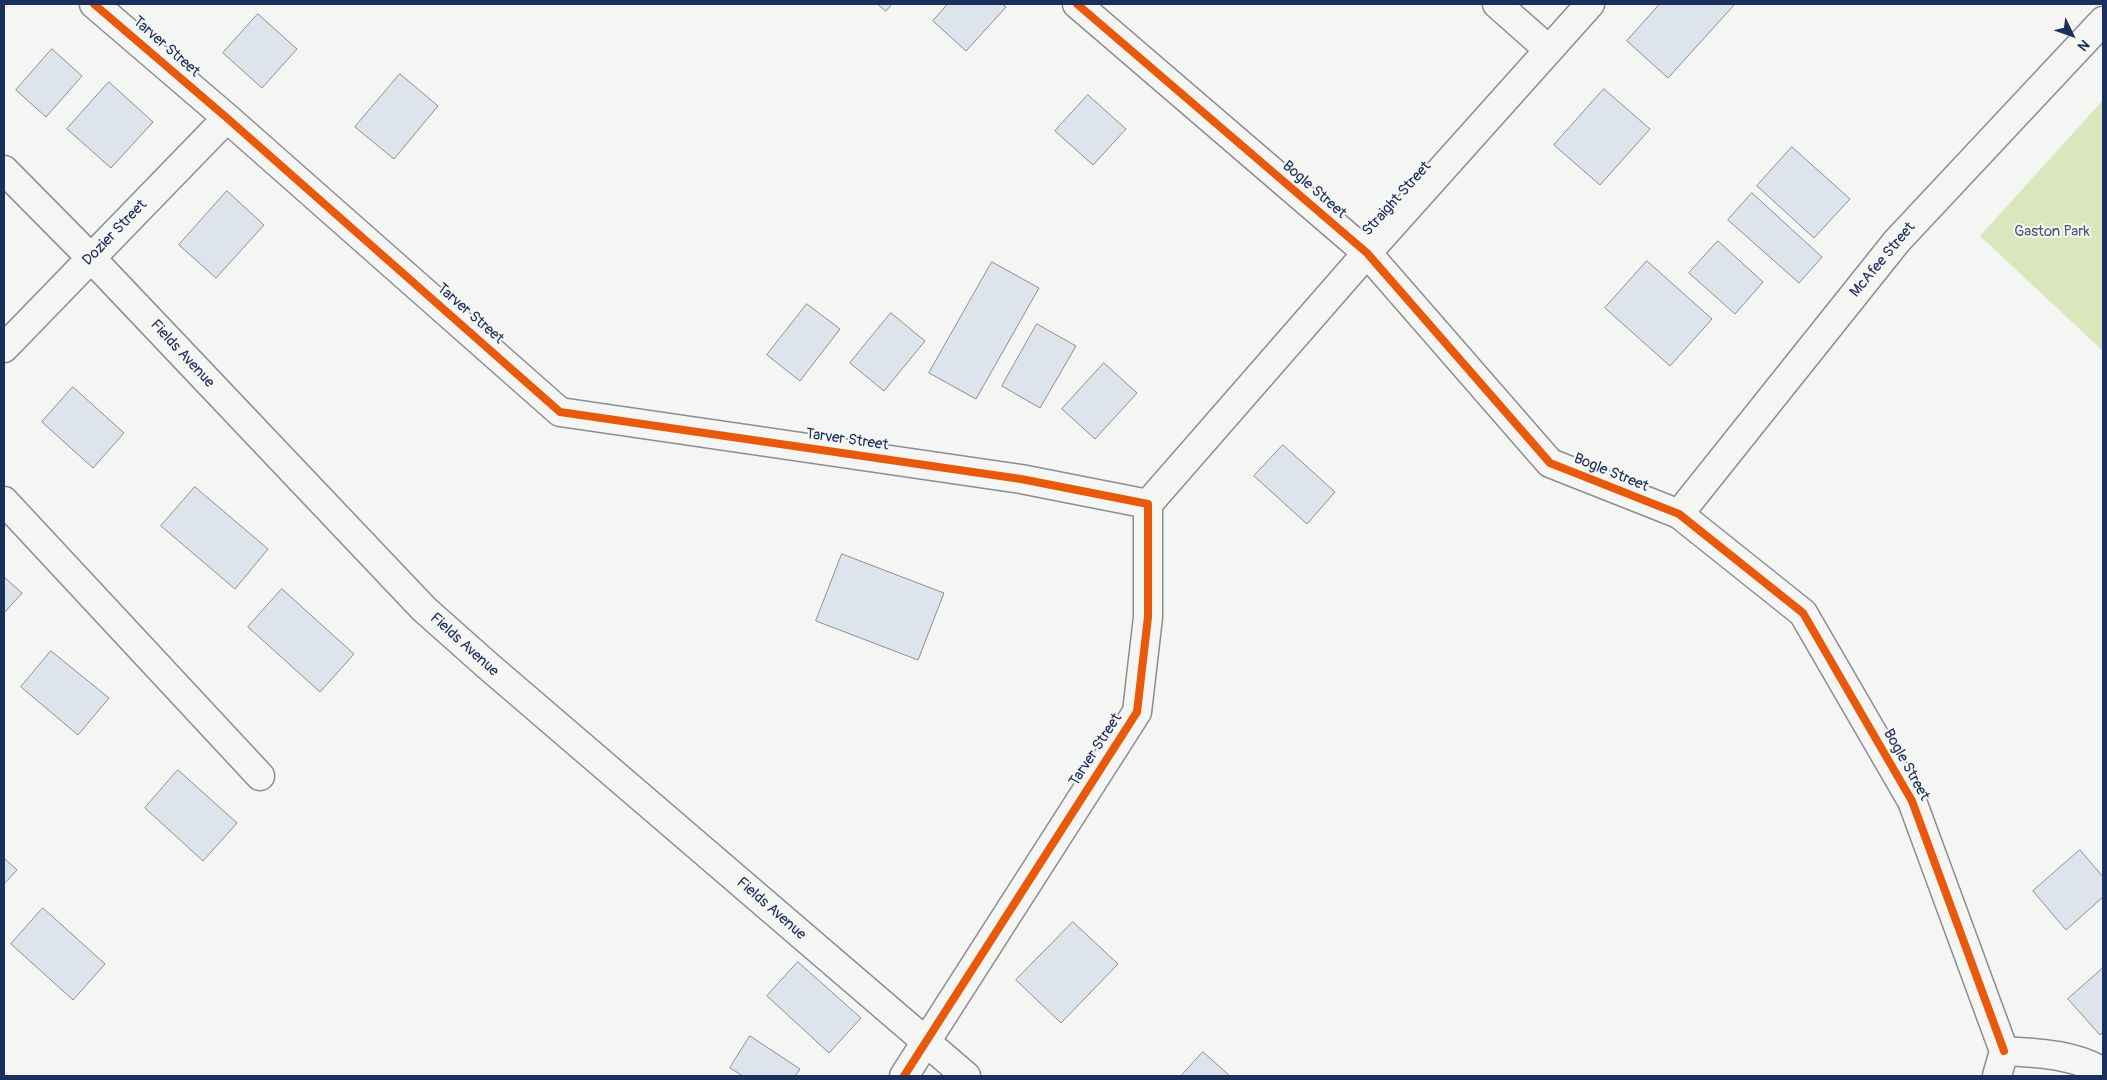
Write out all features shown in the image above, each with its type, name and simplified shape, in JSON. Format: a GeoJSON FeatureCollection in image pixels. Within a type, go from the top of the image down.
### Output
{"type":"FeatureCollection","features":[{"type":"Feature","properties":{"kind":"street","name":"Tarver Street"},"geometry":{"type":"LineString","coordinates":[[94,4],[227,118],[560,412],[1021,479],[1148,504],[1148,617],[1137,712],[904,1076]]}},
{"type":"Feature","properties":{"kind":"street"},"geometry":{"type":"LineString","coordinates":[[1497,4],[1549,50]]}},
{"type":"Feature","properties":{"kind":"street","name":"Straight Street"},"geometry":{"type":"LineString","coordinates":[[1148,504],[1367,253],[1590,4]]}},
{"type":"Feature","properties":{"kind":"street","name":"Bogle Street"},"geometry":{"type":"LineString","coordinates":[[1081,5],[1367,253],[1550,463],[1679,514],[1803,613],[1912,801],[2000,1064]]}},
{"type":"Feature","properties":{"kind":"street","name":"McAfee Street"},"geometry":{"type":"LineString","coordinates":[[1679,514],[1897,241],[2103,21]]}},
{"type":"Feature","properties":{"kind":"street","name":"Dozier Street"},"geometry":{"type":"LineString","coordinates":[[4,348],[227,118]]}},
{"type":"Feature","properties":{"kind":"street","name":"Fields Avenue"},"geometry":{"type":"LineString","coordinates":[[4,170],[91,258],[424,609],[966,1076]]}},
{"type":"Feature","properties":{"kind":"street"},"geometry":{"type":"LineString","coordinates":[[4,501],[260,776]]}},
{"type":"Feature","properties":{"kind":"street"},"geometry":{"type":"LineString","coordinates":[[2000,1064],[2046,1053],[2092,1065],[2103,1072]]}},
{"type":"Feature","properties":{"kind":"green space","name":"Gaston Park"},"geometry":{"type":"Polygon","coordinates":[[[2103,100],[2103,351],[1980,236],[2103,100]]]}},
{"type":"Feature","properties":{"kind":"building"},"geometry":{"type":"Polygon","coordinates":[[[878,4],[892,4],[886,11],[878,4]]]}},
{"type":"Feature","properties":{"kind":"building"},"geometry":{"type":"Polygon","coordinates":[[[948,4],[1002,4],[1006,7],[966,51],[933,21],[948,4]]]}},
{"type":"Feature","properties":{"kind":"building"},"geometry":{"type":"Polygon","coordinates":[[[1660,4],[1735,4],[1668,78],[1627,41],[1660,4]]]}},
{"type":"Feature","properties":{"kind":"building"},"geometry":{"type":"Polygon","coordinates":[[[258,14],[297,49],[262,88],[223,53],[258,14]]]}},
{"type":"Feature","properties":{"kind":"building"},"geometry":{"type":"Polygon","coordinates":[[[52,49],[82,76],[46,117],[16,90],[52,49]]]}},
{"type":"Feature","properties":{"kind":"building"},"geometry":{"type":"Polygon","coordinates":[[[400,74],[438,106],[394,159],[355,127],[400,74]]]}},
{"type":"Feature","properties":{"kind":"building"},"geometry":{"type":"Polygon","coordinates":[[[109,82],[153,122],[111,168],[67,129],[109,82]]]}},
{"type":"Feature","properties":{"kind":"building"},"geometry":{"type":"Polygon","coordinates":[[[1604,89],[1650,129],[1600,185],[1554,145],[1604,89]]]}},
{"type":"Feature","properties":{"kind":"building"},"geometry":{"type":"Polygon","coordinates":[[[1088,95],[1126,129],[1093,165],[1055,131],[1088,95]]]}},
{"type":"Feature","properties":{"kind":"building"},"geometry":{"type":"Polygon","coordinates":[[[1792,147],[1850,199],[1814,238],[1757,186],[1792,147]]]}},
{"type":"Feature","properties":{"kind":"building"},"geometry":{"type":"Polygon","coordinates":[[[227,191],[264,225],[216,278],[179,245],[227,191]]]}},
{"type":"Feature","properties":{"kind":"building"},"geometry":{"type":"Polygon","coordinates":[[[1752,193],[1822,257],[1799,283],[1728,220],[1752,193]]]}},
{"type":"Feature","properties":{"kind":"building"},"geometry":{"type":"Polygon","coordinates":[[[1718,241],[1763,282],[1735,314],[1689,273],[1718,241]]]}},
{"type":"Feature","properties":{"kind":"building"},"geometry":{"type":"Polygon","coordinates":[[[1647,261],[1712,319],[1670,366],[1605,308],[1647,261]]]}},
{"type":"Feature","properties":{"kind":"building"},"geometry":{"type":"Polygon","coordinates":[[[992,262],[1039,288],[976,399],[929,373],[992,262]]]}},
{"type":"Feature","properties":{"kind":"building"},"geometry":{"type":"Polygon","coordinates":[[[807,304],[840,329],[800,381],[767,355],[807,304]]]}},
{"type":"Feature","properties":{"kind":"building"},"geometry":{"type":"Polygon","coordinates":[[[891,313],[925,341],[884,391],[850,363],[891,313]]]}},
{"type":"Feature","properties":{"kind":"building"},"geometry":{"type":"Polygon","coordinates":[[[1037,324],[1076,346],[1040,408],[1002,386],[1037,324]]]}},
{"type":"Feature","properties":{"kind":"building"},"geometry":{"type":"Polygon","coordinates":[[[1104,363],[1137,393],[1095,439],[1062,409],[1104,363]]]}},
{"type":"Feature","properties":{"kind":"building"},"geometry":{"type":"Polygon","coordinates":[[[73,387],[124,433],[93,468],[42,422],[73,387]]]}},
{"type":"Feature","properties":{"kind":"building"},"geometry":{"type":"Polygon","coordinates":[[[1283,445],[1335,492],[1307,524],[1254,476],[1283,445]]]}},
{"type":"Feature","properties":{"kind":"building"},"geometry":{"type":"Polygon","coordinates":[[[195,487],[268,549],[235,589],[161,526],[195,487]]]}},
{"type":"Feature","properties":{"kind":"building"},"geometry":{"type":"Polygon","coordinates":[[[842,554],[944,593],[918,660],[816,621],[842,554]]]}},
{"type":"Feature","properties":{"kind":"building"},"geometry":{"type":"Polygon","coordinates":[[[4,577],[22,593],[4,613],[4,577]]]}},
{"type":"Feature","properties":{"kind":"building"},"geometry":{"type":"Polygon","coordinates":[[[282,589],[354,654],[320,692],[248,627],[282,589]]]}},
{"type":"Feature","properties":{"kind":"building"},"geometry":{"type":"Polygon","coordinates":[[[51,651],[109,698],[78,735],[21,687],[51,651]]]}},
{"type":"Feature","properties":{"kind":"building"},"geometry":{"type":"Polygon","coordinates":[[[178,770],[237,823],[203,861],[145,808],[178,770]]]}},
{"type":"Feature","properties":{"kind":"building"},"geometry":{"type":"Polygon","coordinates":[[[2080,850],[2103,877],[2103,897],[2066,930],[2033,891],[2080,850]]]}},
{"type":"Feature","properties":{"kind":"building"},"geometry":{"type":"Polygon","coordinates":[[[4,858],[17,870],[4,884],[4,858]]]}},
{"type":"Feature","properties":{"kind":"building"},"geometry":{"type":"Polygon","coordinates":[[[43,908],[105,964],[73,1000],[11,944],[43,908]]]}},
{"type":"Feature","properties":{"kind":"building"},"geometry":{"type":"Polygon","coordinates":[[[1073,922],[1118,964],[1061,1023],[1016,980],[1073,922]]]}},
{"type":"Feature","properties":{"kind":"building"},"geometry":{"type":"Polygon","coordinates":[[[798,962],[861,1018],[829,1053],[767,996],[798,962]]]}},
{"type":"Feature","properties":{"kind":"building"},"geometry":{"type":"Polygon","coordinates":[[[2103,968],[2103,1032],[2100,1035],[2068,999],[2103,968]]]}},
{"type":"Feature","properties":{"kind":"building"},"geometry":{"type":"Polygon","coordinates":[[[750,1036],[800,1069],[795,1076],[743,1076],[730,1068],[750,1036]]]}},
{"type":"Feature","properties":{"kind":"building"},"geometry":{"type":"Polygon","coordinates":[[[1203,1052],[1230,1076],[1181,1076],[1203,1052]]]}},
{"type":"Feature","properties":{"kind":"cycle path"},"geometry":{"type":"LineString","coordinates":[[94,4],[227,118],[560,412],[1021,479],[1148,504],[1148,617],[1137,712],[904,1076]]}},
{"type":"Feature","properties":{"kind":"cycle path"},"geometry":{"type":"LineString","coordinates":[[1077,4],[1367,253],[1550,463],[1679,514],[1803,613],[1912,801],[2004,1051]]}}]}
